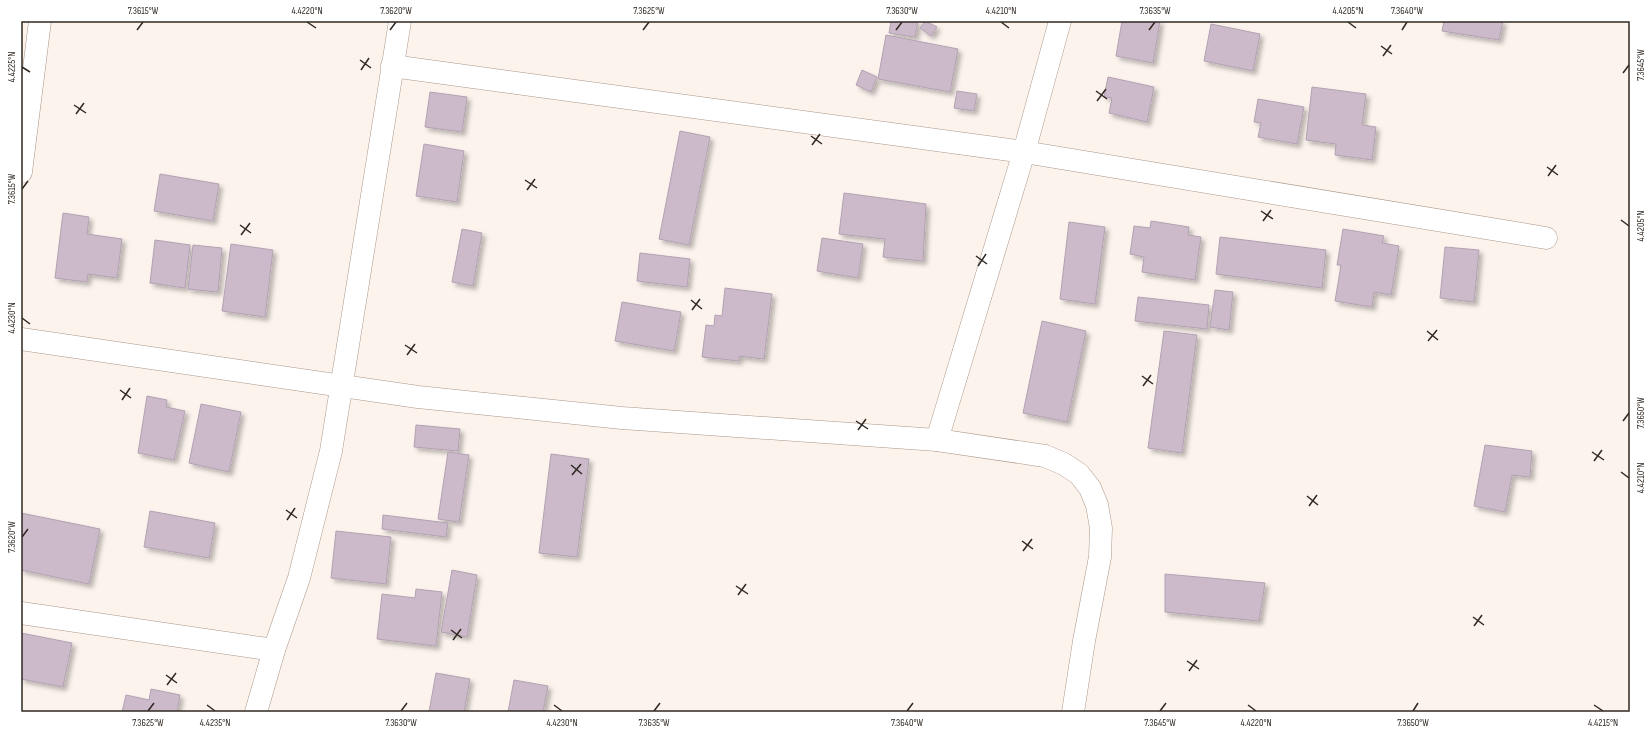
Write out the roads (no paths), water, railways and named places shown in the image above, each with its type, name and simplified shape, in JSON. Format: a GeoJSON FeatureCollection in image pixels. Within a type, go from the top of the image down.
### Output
{"type":"FeatureCollection","features":[{"type":"Feature","properties":{"kind":"street"},"geometry":{"type":"LineString","coordinates":[[256,712],[274,650],[299,578],[331,451],[400,21]]}},
{"type":"Feature","properties":{"kind":"street"},"geometry":{"type":"LineString","coordinates":[[937,440],[1024,152],[1060,21]]}},
{"type":"Feature","properties":{"kind":"street"},"geometry":{"type":"LineString","coordinates":[[21,172],[33,31]]}},
{"type":"Feature","properties":{"kind":"street"},"geometry":{"type":"LineString","coordinates":[[392,66],[1024,152],[1546,238]]}},
{"type":"Feature","properties":{"kind":"street"},"geometry":{"type":"LineString","coordinates":[[21,339],[418,397],[622,418],[937,440],[1045,456],[1064,464],[1079,474],[1090,488],[1097,505],[1101,528],[1100,557],[1073,712]]}},
{"type":"Feature","properties":{"kind":"street"},"geometry":{"type":"LineString","coordinates":[[21,613],[274,650]]}}]}
